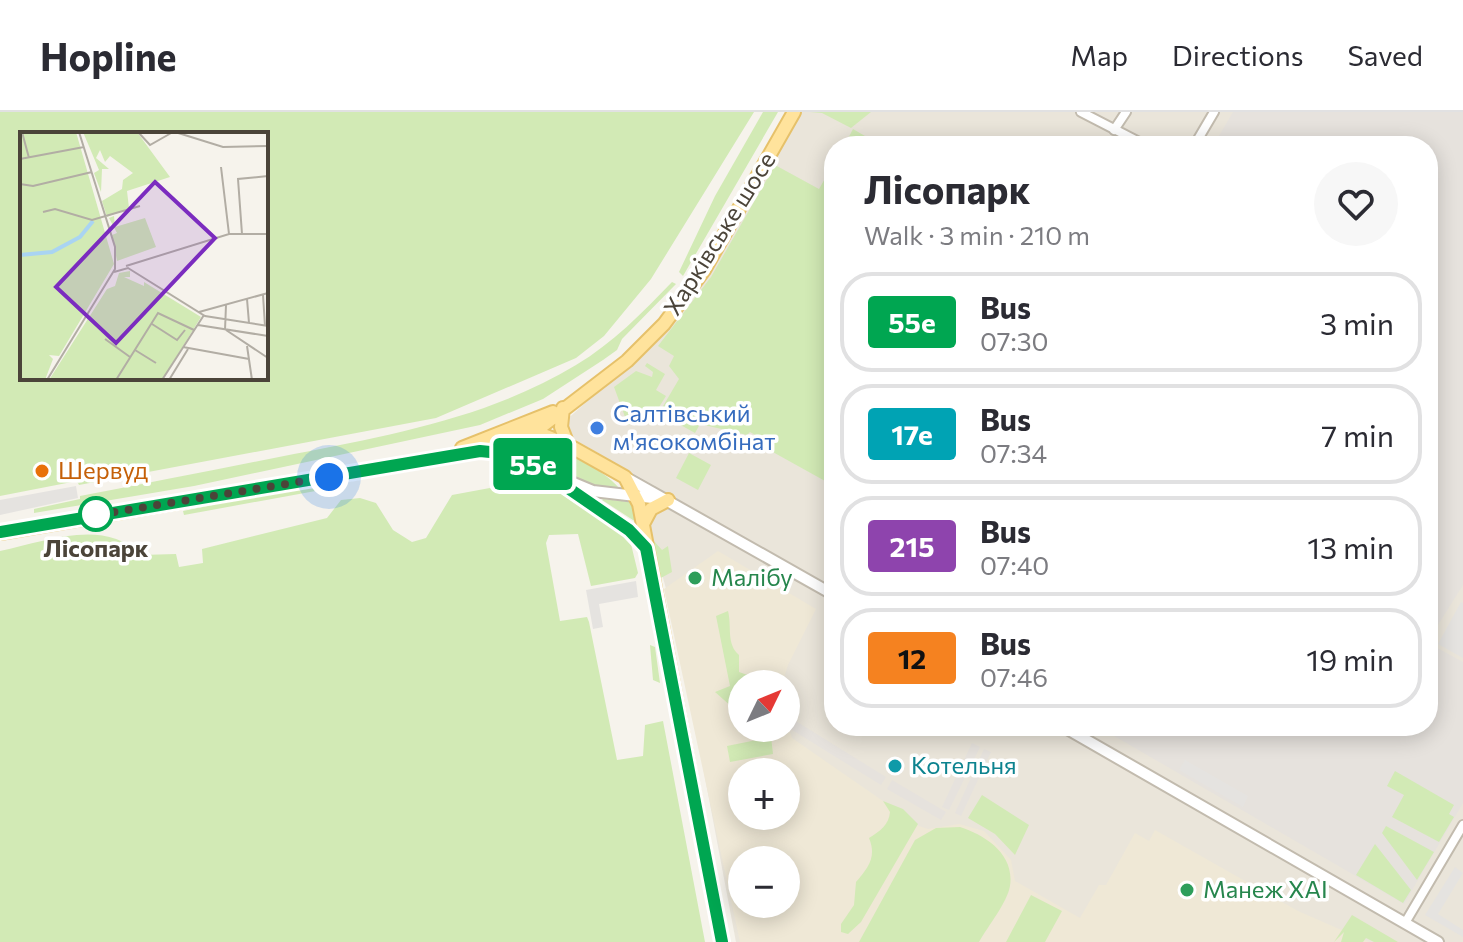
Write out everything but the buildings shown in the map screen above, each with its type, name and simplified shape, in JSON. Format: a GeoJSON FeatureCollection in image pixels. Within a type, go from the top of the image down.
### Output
{"type":"FeatureCollection","features":[{"type":"Feature","properties":{"kind":"main road","name":"Харківське шосе"},"geometry":{"type":"LineString","coordinates":[[0,533],[480,451],[534,431],[627,361],[680,306],[794,112]]}},
{"type":"Feature","properties":{"kind":"main road","name":"Харківське шосе"},"geometry":{"type":"LineString","coordinates":[[425,460],[558,410]]}},
{"type":"Feature","properties":{"kind":"main road"},"geometry":{"type":"LineString","coordinates":[[558,410],[568,445]]}},
{"type":"Feature","properties":{"kind":"main road"},"geometry":{"type":"LineString","coordinates":[[534,431],[535,454],[545,465]]}},
{"type":"Feature","properties":{"kind":"main road"},"geometry":{"type":"LineString","coordinates":[[500,434],[534,431],[568,445],[625,477],[635,497],[643,524],[722,942]]}},
{"type":"Feature","properties":{"kind":"main road"},"geometry":{"type":"LineString","coordinates":[[480,451],[515,453],[545,465],[631,526],[646,548]]}},
{"type":"Feature","properties":{"kind":"main road"},"geometry":{"type":"LineString","coordinates":[[515,453],[621,525],[646,548]]}},
{"type":"Feature","properties":{"kind":"main road"},"geometry":{"type":"LineString","coordinates":[[643,524],[651,509],[668,500]]}},
{"type":"Feature","properties":{"kind":"street"},"geometry":{"type":"LineString","coordinates":[[1081,112],[1126,136]]}},
{"type":"Feature","properties":{"kind":"street"},"geometry":{"type":"LineString","coordinates":[[1114,130],[1126,112]]}},
{"type":"Feature","properties":{"kind":"street"},"geometry":{"type":"LineString","coordinates":[[1200,136],[1214,112]]}},
{"type":"Feature","properties":{"kind":"street"},"geometry":{"type":"LineString","coordinates":[[625,477],[824,589]]}},
{"type":"Feature","properties":{"kind":"street"},"geometry":{"type":"LineString","coordinates":[[569,481],[593,491],[668,500]]}},
{"type":"Feature","properties":{"kind":"street"},"geometry":{"type":"LineString","coordinates":[[1079,736],[1438,942]]}},
{"type":"Feature","properties":{"kind":"street"},"geometry":{"type":"LineString","coordinates":[[1405,923],[1463,825]]}},
{"type":"Feature","properties":{"kind":"shaded area"},"geometry":{"type":"Polygon","coordinates":[[[799,112],[1463,112],[1463,942],[736,942],[731,918],[800,918],[800,846],[728,846],[728,900],[676,624],[643,507],[655,486],[574,439],[563,423],[670,327],[702,283],[799,112]]]}},
{"type":"Feature","properties":{"kind":"shaded area"},"geometry":{"type":"Polygon","coordinates":[[[1233,112],[1463,112],[1463,585],[1438,625],[1438,136],[1219,136],[1233,112]]]}},
{"type":"Feature","properties":{"kind":"shaded area"},"geometry":{"type":"Polygon","coordinates":[[[76,486],[78,498],[0,515],[0,500],[76,486]]]}},
{"type":"Feature","properties":{"kind":"shaded area"},"geometry":{"type":"Polygon","coordinates":[[[718,551],[816,609],[786,670],[728,670],[728,742],[798,742],[919,826],[928,829],[959,824],[984,831],[1011,860],[1015,881],[1080,918],[1099,885],[1106,885],[1135,833],[1149,841],[1155,830],[1298,911],[1369,942],[740,942],[735,918],[800,918],[800,846],[728,846],[728,886],[664,589],[718,551]]]}},
{"type":"Feature","properties":{"kind":"shaded area"},"geometry":{"type":"Polygon","coordinates":[[[636,581],[638,597],[599,604],[603,627],[593,629],[586,590],[636,581]]]}},
{"type":"Feature","properties":{"kind":"shaded area"},"geometry":{"type":"Polygon","coordinates":[[[1463,603],[1463,658],[1438,644],[1463,603]]]}},
{"type":"Feature","properties":{"kind":"shaded area"},"geometry":{"type":"Polygon","coordinates":[[[1438,648],[1463,662],[1463,803],[1404,904],[1114,736],[1438,736],[1438,648]]]}},
{"type":"Feature","properties":{"kind":"shaded area"},"geometry":{"type":"Polygon","coordinates":[[[800,724],[886,777],[881,785],[800,735],[800,724]]]}},
{"type":"Feature","properties":{"kind":"shaded area"},"geometry":{"type":"Polygon","coordinates":[[[972,743],[980,747],[949,810],[942,807],[972,743]]]}},
{"type":"Feature","properties":{"kind":"shaded area"},"geometry":{"type":"Polygon","coordinates":[[[984,749],[991,752],[961,816],[955,813],[984,749]]]}},
{"type":"Feature","properties":{"kind":"shaded area"},"geometry":{"type":"Polygon","coordinates":[[[1185,760],[1248,796],[1243,807],[1179,770],[1185,760]]]}},
{"type":"Feature","properties":{"kind":"shaded area"},"geometry":{"type":"Polygon","coordinates":[[[892,780],[946,812],[941,820],[887,789],[892,780]]]}},
{"type":"Feature","properties":{"kind":"shaded area"},"geometry":{"type":"Polygon","coordinates":[[[1455,867],[1463,873],[1438,914],[1463,930],[1463,937],[1425,915],[1455,867]]]}},
{"type":"Feature","properties":{"kind":"green space","name":"Лісопарк"},"geometry":{"type":"Polygon","coordinates":[[[0,112],[754,112],[651,279],[604,336],[576,358],[436,418],[79,485],[77,481],[0,496],[0,112]]]}},
{"type":"Feature","properties":{"kind":"green space"},"geometry":{"type":"Polygon","coordinates":[[[763,112],[778,112],[683,276],[679,272],[715,196],[763,112]]]}},
{"type":"Feature","properties":{"kind":"green space"},"geometry":{"type":"Polygon","coordinates":[[[810,112],[871,112],[851,128],[822,113],[810,112]]]}},
{"type":"Feature","properties":{"kind":"green space"},"geometry":{"type":"Polygon","coordinates":[[[853,129],[865,136],[849,136],[853,129]]]}},
{"type":"Feature","properties":{"kind":"green space"},"geometry":{"type":"Polygon","coordinates":[[[775,165],[819,189],[824,180],[824,480],[771,451],[766,441],[750,432],[747,435],[700,424],[695,433],[659,413],[679,379],[669,366],[674,356],[658,346],[711,277],[775,165]]]}},
{"type":"Feature","properties":{"kind":"green space"},"geometry":{"type":"Polygon","coordinates":[[[672,282],[676,284],[622,339],[617,350],[543,399],[480,425],[194,486],[34,513],[34,509],[80,499],[80,496],[367,439],[475,411],[543,383],[590,356],[627,327],[672,282]]]}},
{"type":"Feature","properties":{"kind":"green space"},"geometry":{"type":"Polygon","coordinates":[[[647,363],[665,374],[656,390],[666,396],[656,412],[628,425],[614,387],[636,371],[652,377],[653,372],[645,366],[647,363]]]}},
{"type":"Feature","properties":{"kind":"green space"},"geometry":{"type":"Polygon","coordinates":[[[536,443],[583,461],[607,477],[622,492],[573,477],[552,463],[536,443]]]}},
{"type":"Feature","properties":{"kind":"green space"},"geometry":{"type":"Polygon","coordinates":[[[689,453],[711,465],[698,490],[676,478],[689,453]]]}},
{"type":"Feature","properties":{"kind":"green space","name":"Лісопарк"},"geometry":{"type":"Polygon","coordinates":[[[539,479],[630,540],[638,573],[635,578],[591,586],[578,534],[549,535],[546,543],[560,621],[587,617],[589,622],[617,760],[643,756],[645,725],[663,721],[705,942],[0,942],[0,551],[55,538],[92,535],[110,537],[141,555],[176,554],[179,567],[203,563],[202,549],[327,518],[341,500],[360,498],[376,503],[393,530],[412,542],[426,538],[452,495],[539,479]]]}},
{"type":"Feature","properties":{"kind":"green space"},"geometry":{"type":"Polygon","coordinates":[[[330,481],[332,488],[184,515],[183,511],[330,481]]]}},
{"type":"Feature","properties":{"kind":"green space"},"geometry":{"type":"Polygon","coordinates":[[[602,500],[631,502],[636,522],[602,500]]]}},
{"type":"Feature","properties":{"kind":"green space"},"geometry":{"type":"Polygon","coordinates":[[[653,540],[662,550],[668,546],[672,572],[659,579],[653,540]]]}},
{"type":"Feature","properties":{"kind":"green space"},"geometry":{"type":"Polygon","coordinates":[[[728,611],[731,640],[739,655],[739,670],[728,670],[728,676],[716,616],[728,611]]]}},
{"type":"Feature","properties":{"kind":"green space"},"geometry":{"type":"Polygon","coordinates":[[[650,645],[655,647],[660,683],[653,680],[650,645]]]}},
{"type":"Feature","properties":{"kind":"green space"},"geometry":{"type":"Polygon","coordinates":[[[728,687],[728,703],[715,692],[728,687]]]}},
{"type":"Feature","properties":{"kind":"green space"},"geometry":{"type":"Polygon","coordinates":[[[772,742],[773,754],[729,758],[727,746],[772,742]]]}},
{"type":"Feature","properties":{"kind":"green space"},"geometry":{"type":"Polygon","coordinates":[[[1395,771],[1454,805],[1449,814],[1454,817],[1439,842],[1392,817],[1404,795],[1387,786],[1395,771]]]}},
{"type":"Feature","properties":{"kind":"green space"},"geometry":{"type":"Polygon","coordinates":[[[982,795],[1029,825],[1015,855],[995,834],[968,818],[982,795]]]}},
{"type":"Feature","properties":{"kind":"green space"},"geometry":{"type":"Polygon","coordinates":[[[883,801],[903,809],[918,824],[861,922],[848,934],[841,932],[841,924],[854,905],[856,882],[870,862],[872,851],[869,838],[888,821],[890,812],[883,801]]]}},
{"type":"Feature","properties":{"kind":"green space"},"geometry":{"type":"Polygon","coordinates":[[[1386,826],[1434,852],[1417,880],[1382,833],[1386,826]]]}},
{"type":"Feature","properties":{"kind":"green space"},"geometry":{"type":"Polygon","coordinates":[[[960,827],[979,835],[996,848],[1008,864],[1010,875],[1005,900],[979,942],[859,942],[915,840],[936,828],[960,827]]]}},
{"type":"Feature","properties":{"kind":"green space"},"geometry":{"type":"Polygon","coordinates":[[[1375,844],[1411,890],[1403,903],[1356,875],[1375,844]]]}},
{"type":"Feature","properties":{"kind":"green space"},"geometry":{"type":"Polygon","coordinates":[[[1031,895],[1062,911],[1045,942],[1006,942],[1031,895]]]}},
{"type":"Feature","properties":{"kind":"green space"},"geometry":{"type":"Polygon","coordinates":[[[1352,915],[1398,942],[1374,942],[1366,938],[1363,942],[1341,942],[1344,932],[1334,942],[1352,915]]]}},
{"type":"Feature","properties":{"kind":"bus line","name":"55е"},"geometry":{"type":"LineString","coordinates":[[0,532],[480,451],[520,455],[629,530],[646,548],[722,942]]}},
{"type":"Feature","properties":{"kind":"place","name":"Салтівський м'ясокомбінат"},"geometry":{"type":"Point","coordinates":[597,428]}},
{"type":"Feature","properties":{"kind":"place","name":"Шервуд"},"geometry":{"type":"Point","coordinates":[42,471]}},
{"type":"Feature","properties":{"kind":"place","name":"Лісопарк"},"geometry":{"type":"Point","coordinates":[96,514]}},
{"type":"Feature","properties":{"kind":"place","name":"Малібу"},"geometry":{"type":"Point","coordinates":[695,578]}},
{"type":"Feature","properties":{"kind":"place","name":"Котельня"},"geometry":{"type":"Point","coordinates":[895,766]}},
{"type":"Feature","properties":{"kind":"place","name":"Манеж ХАІ"},"geometry":{"type":"Point","coordinates":[1187,890]}},
{"type":"Feature","properties":{"kind":"route"},"geometry":{"type":"LineString","coordinates":[[96,514],[84,517],[329,477]]}}]}
